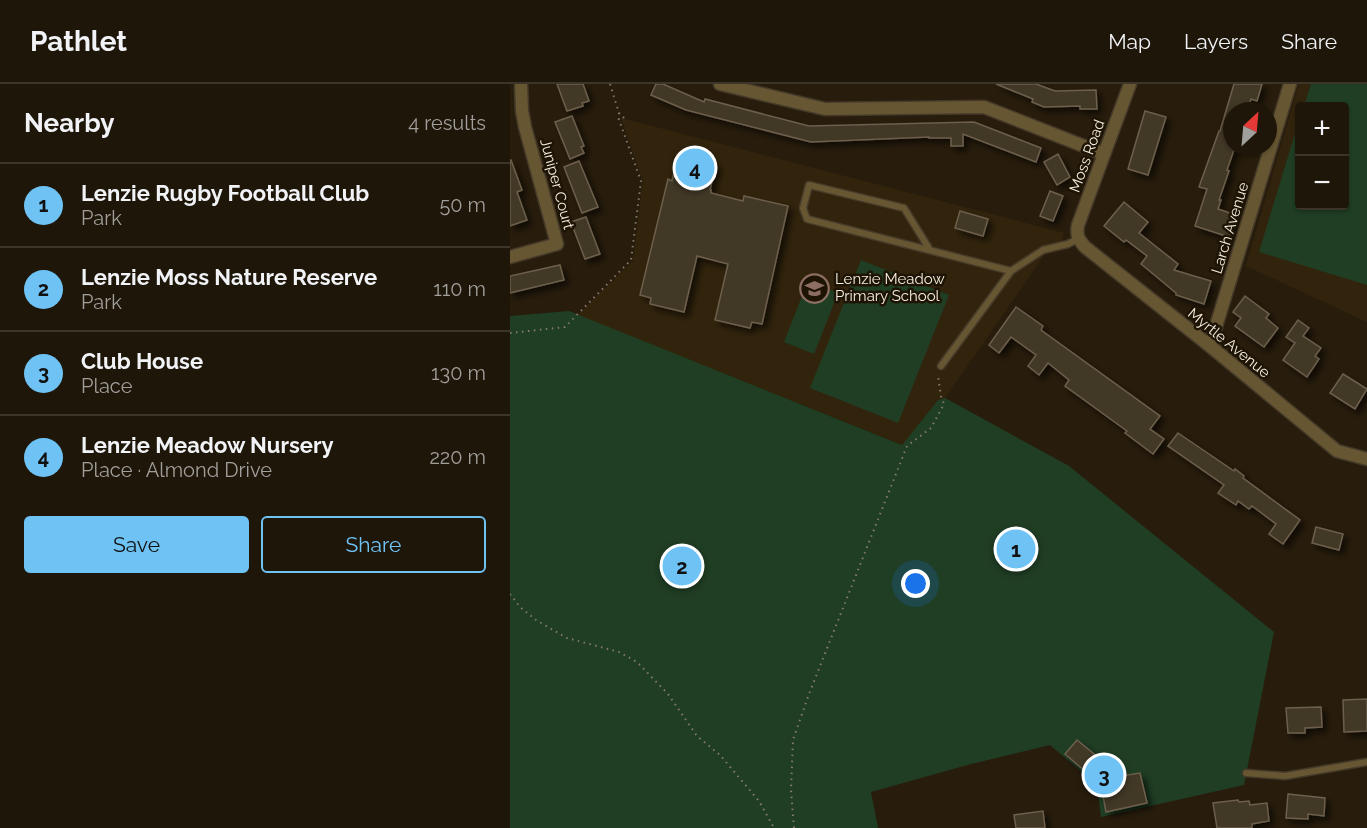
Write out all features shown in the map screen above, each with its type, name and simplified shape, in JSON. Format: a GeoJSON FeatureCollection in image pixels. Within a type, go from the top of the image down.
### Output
{"type":"FeatureCollection","features":[{"type":"Feature","properties":{"kind":"street","name":"Juniper Court"},"geometry":{"type":"LineString","coordinates":[[510,257],[557,244],[516,114],[521,84]]}},
{"type":"Feature","properties":{"kind":"street"},"geometry":{"type":"LineString","coordinates":[[720,84],[760,89],[825,109],[984,107],[1104,154]]}},
{"type":"Feature","properties":{"kind":"street","name":"Moss Road"},"geometry":{"type":"LineString","coordinates":[[1078,239],[1078,225],[1130,84]]}},
{"type":"Feature","properties":{"kind":"street","name":"Larch Avenue"},"geometry":{"type":"LineString","coordinates":[[1210,346],[1290,84]]}},
{"type":"Feature","properties":{"kind":"street","name":"Myrtle Avenue"},"geometry":{"type":"LineString","coordinates":[[1078,239],[1337,451],[1367,459]]}},
{"type":"Feature","properties":{"kind":"lane"},"geometry":{"type":"LineString","coordinates":[[930,250],[904,208],[809,185],[802,208],[807,219],[1011,272]]}},
{"type":"Feature","properties":{"kind":"lane"},"geometry":{"type":"LineString","coordinates":[[941,366],[1011,272],[1043,250],[1078,239]]}},
{"type":"Feature","properties":{"kind":"lane"},"geometry":{"type":"LineString","coordinates":[[1246,773],[1285,776],[1367,762]]}},
{"type":"Feature","properties":{"kind":"path"},"geometry":{"type":"LineString","coordinates":[[510,333],[565,327],[631,261],[641,181],[618,117],[619,113],[610,84]]}},
{"type":"Feature","properties":{"kind":"path"},"geometry":{"type":"LineString","coordinates":[[619,113],[626,120]]}},
{"type":"Feature","properties":{"kind":"path"},"geometry":{"type":"LineString","coordinates":[[794,828],[791,790],[793,740],[907,446],[931,428],[944,404],[938,373],[941,366]]}},
{"type":"Feature","properties":{"kind":"path"},"geometry":{"type":"LineString","coordinates":[[510,594],[520,607],[536,620],[567,638],[619,652],[637,662],[668,694],[697,736],[720,755],[759,801],[774,828]]}},
{"type":"Feature","properties":{"kind":"shaded area"},"geometry":{"type":"Polygon","coordinates":[[[1299,84],[1367,84],[1367,322],[1246,266],[1299,84]]]}},
{"type":"Feature","properties":{"kind":"shaded area","name":"Lenzie Meadow Primary School"},"geometry":{"type":"Polygon","coordinates":[[[621,118],[1064,233],[1060,246],[1052,244],[945,398],[938,400],[903,445],[577,315],[633,261],[643,181],[621,118]]]}},
{"type":"Feature","properties":{"kind":"green space"},"geometry":{"type":"Polygon","coordinates":[[[1311,84],[1367,84],[1367,285],[1259,252],[1295,133],[1295,210],[1349,210],[1349,102],[1305,102],[1311,84]]]}},
{"type":"Feature","properties":{"kind":"green space"},"geometry":{"type":"Polygon","coordinates":[[[861,260],[949,295],[898,423],[810,388],[861,260]]]}},
{"type":"Feature","properties":{"kind":"green space"},"geometry":{"type":"Polygon","coordinates":[[[808,281],[838,293],[814,354],[784,342],[808,281]]]}},
{"type":"Feature","properties":{"kind":"green space"},"geometry":{"type":"Polygon","coordinates":[[[569,311],[902,445],[938,400],[945,398],[1069,466],[1274,632],[1244,785],[1101,817],[1097,785],[1050,745],[871,792],[878,828],[510,828],[510,316],[569,311]]]}},
{"type":"Feature","properties":{"kind":"building"},"geometry":{"type":"Polygon","coordinates":[[[557,84],[583,84],[589,101],[582,103],[583,106],[567,111],[557,84]]]}},
{"type":"Feature","properties":{"kind":"building"},"geometry":{"type":"Polygon","coordinates":[[[656,84],[663,84],[704,102],[705,99],[809,126],[974,122],[1041,148],[1036,162],[963,134],[963,146],[951,146],[951,138],[929,137],[811,142],[686,110],[651,95],[656,84]]]}},
{"type":"Feature","properties":{"kind":"building"},"geometry":{"type":"Polygon","coordinates":[[[996,84],[1036,84],[1055,91],[1096,90],[1097,109],[1080,109],[1080,106],[1044,107],[1032,102],[1033,99],[996,84]]]}},
{"type":"Feature","properties":{"kind":"building"},"geometry":{"type":"Polygon","coordinates":[[[1234,84],[1262,84],[1257,101],[1251,99],[1250,102],[1229,102],[1234,84]]]}},
{"type":"Feature","properties":{"kind":"building"},"geometry":{"type":"Polygon","coordinates":[[[1145,111],[1166,117],[1148,175],[1128,169],[1145,111]]]}},
{"type":"Feature","properties":{"kind":"building"},"geometry":{"type":"Polygon","coordinates":[[[572,116],[584,146],[581,147],[584,153],[570,159],[555,122],[572,116]]]}},
{"type":"Feature","properties":{"kind":"building"},"geometry":{"type":"Polygon","coordinates":[[[1223,121],[1223,156],[1232,156],[1218,209],[1236,215],[1229,237],[1195,226],[1207,189],[1199,187],[1223,121]]]}},
{"type":"Feature","properties":{"kind":"building"},"geometry":{"type":"Polygon","coordinates":[[[1058,154],[1070,177],[1057,185],[1044,162],[1058,154]]]}},
{"type":"Feature","properties":{"kind":"building"},"geometry":{"type":"Polygon","coordinates":[[[678,155],[716,164],[711,193],[743,201],[744,196],[788,206],[762,324],[752,322],[750,328],[715,320],[728,264],[697,256],[684,312],[650,304],[651,298],[640,295],[668,179],[672,181],[678,155]]]}},
{"type":"Feature","properties":{"kind":"building"},"geometry":{"type":"Polygon","coordinates":[[[510,160],[522,190],[517,192],[527,220],[510,226],[510,160]]]}},
{"type":"Feature","properties":{"kind":"building"},"geometry":{"type":"Polygon","coordinates":[[[579,161],[598,207],[582,213],[564,167],[579,161]]]}},
{"type":"Feature","properties":{"kind":"building"},"geometry":{"type":"Polygon","coordinates":[[[1050,191],[1063,196],[1053,221],[1040,216],[1050,191]]]}},
{"type":"Feature","properties":{"kind":"building"},"geometry":{"type":"Polygon","coordinates":[[[1124,202],[1148,222],[1139,233],[1178,264],[1174,270],[1211,281],[1204,304],[1176,295],[1141,264],[1147,256],[1104,226],[1124,202]]]}},
{"type":"Feature","properties":{"kind":"building"},"geometry":{"type":"Polygon","coordinates":[[[960,211],[988,219],[983,236],[955,228],[960,211]]]}},
{"type":"Feature","properties":{"kind":"building"},"geometry":{"type":"Polygon","coordinates":[[[586,217],[600,254],[585,259],[571,222],[586,217]]]}},
{"type":"Feature","properties":{"kind":"building"},"geometry":{"type":"Polygon","coordinates":[[[560,265],[564,280],[510,293],[510,276],[560,265]]]}},
{"type":"Feature","properties":{"kind":"building"},"geometry":{"type":"Polygon","coordinates":[[[1245,296],[1269,314],[1266,318],[1278,328],[1264,347],[1235,326],[1241,318],[1233,312],[1245,296]]]}},
{"type":"Feature","properties":{"kind":"building"},"geometry":{"type":"Polygon","coordinates":[[[1016,307],[1043,326],[1041,330],[1160,416],[1150,429],[1164,439],[1153,454],[1125,433],[1127,431],[1065,386],[1069,380],[1048,363],[1039,375],[1028,366],[1036,355],[1011,337],[999,353],[989,345],[1016,307]]]}},
{"type":"Feature","properties":{"kind":"building"},"geometry":{"type":"Polygon","coordinates":[[[1298,320],[1309,328],[1303,336],[1321,348],[1315,356],[1319,359],[1307,377],[1283,360],[1295,343],[1286,337],[1298,320]]]}},
{"type":"Feature","properties":{"kind":"building"},"geometry":{"type":"Polygon","coordinates":[[[1343,374],[1367,389],[1355,409],[1330,393],[1343,374]]]}},
{"type":"Feature","properties":{"kind":"building"},"geometry":{"type":"Polygon","coordinates":[[[1178,433],[1234,471],[1235,469],[1244,476],[1243,478],[1300,520],[1283,544],[1269,534],[1276,524],[1252,506],[1249,509],[1238,501],[1236,505],[1218,493],[1224,485],[1168,446],[1178,433]]]}},
{"type":"Feature","properties":{"kind":"building"},"geometry":{"type":"Polygon","coordinates":[[[1316,527],[1343,534],[1339,550],[1312,543],[1316,527]]]}},
{"type":"Feature","properties":{"kind":"building"},"geometry":{"type":"Polygon","coordinates":[[[1367,699],[1367,731],[1344,732],[1343,700],[1367,699]]]}},
{"type":"Feature","properties":{"kind":"building"},"geometry":{"type":"Polygon","coordinates":[[[1321,707],[1322,727],[1305,728],[1305,733],[1288,733],[1286,708],[1321,707]]]}},
{"type":"Feature","properties":{"kind":"building"},"geometry":{"type":"Polygon","coordinates":[[[1077,740],[1121,776],[1140,773],[1147,803],[1106,812],[1101,785],[1065,754],[1077,740]]]}},
{"type":"Feature","properties":{"kind":"building"},"geometry":{"type":"Polygon","coordinates":[[[1288,794],[1325,798],[1324,816],[1308,814],[1308,819],[1286,818],[1288,794]]]}},
{"type":"Feature","properties":{"kind":"building"},"geometry":{"type":"Polygon","coordinates":[[[1238,800],[1239,802],[1249,801],[1250,805],[1267,803],[1269,821],[1252,824],[1252,828],[1217,828],[1213,803],[1238,800]]]}},
{"type":"Feature","properties":{"kind":"building"},"geometry":{"type":"Polygon","coordinates":[[[1043,811],[1045,828],[1016,828],[1014,815],[1043,811]]]}},
{"type":"Feature","properties":{"kind":"place","name":"Lenzie Meadow Nursery"},"geometry":{"type":"Point","coordinates":[695,168]}},
{"type":"Feature","properties":{"kind":"place","name":"Lenzie Meadow Primary School"},"geometry":{"type":"Point","coordinates":[814,288]}},
{"type":"Feature","properties":{"kind":"place","name":"Lenzie Rugby Football Club"},"geometry":{"type":"Point","coordinates":[1016,549]}},
{"type":"Feature","properties":{"kind":"place","name":"Lenzie Moss Nature Reserve"},"geometry":{"type":"Point","coordinates":[682,566]}},
{"type":"Feature","properties":{"kind":"place","name":"Club House"},"geometry":{"type":"Point","coordinates":[1104,775]}}]}
